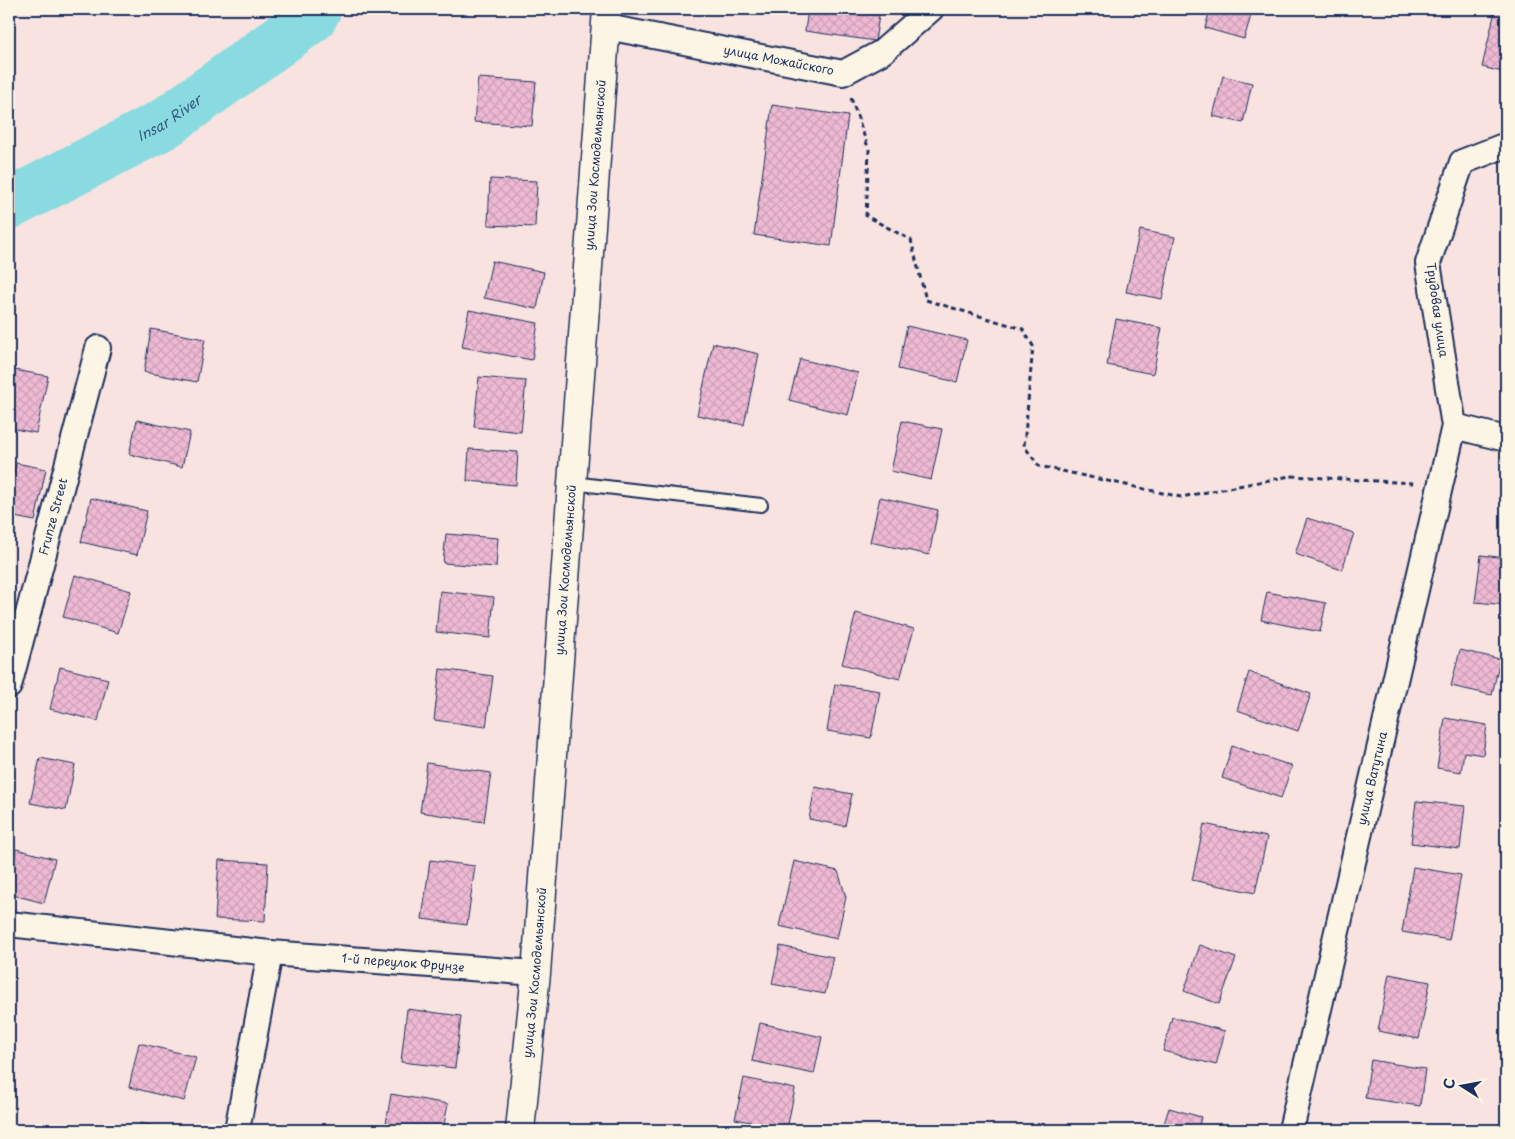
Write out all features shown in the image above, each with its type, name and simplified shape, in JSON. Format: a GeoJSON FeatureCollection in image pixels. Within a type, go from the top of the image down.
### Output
{"type":"FeatureCollection","features":[{"type":"Feature","properties":{"kind":"street","name":"улица Можайского"},"geometry":{"type":"LineString","coordinates":[[607,18],[843,73],[882,52],[931,9]]}},
{"type":"Feature","properties":{"kind":"street","name":"улица Зои Космодемьянской"},"geometry":{"type":"LineString","coordinates":[[520,1130],[536,973],[607,18]]}},
{"type":"Feature","properties":{"kind":"street","name":"Трудовая улица"},"geometry":{"type":"LineString","coordinates":[[1454,426],[1428,263],[1462,162],[1506,145]]}},
{"type":"Feature","properties":{"kind":"street","name":"Frunze Street"},"geometry":{"type":"LineString","coordinates":[[9,686],[98,348]]}},
{"type":"Feature","properties":{"kind":"street","name":"улица Ватутина"},"geometry":{"type":"LineString","coordinates":[[1291,1130],[1454,426]]}},
{"type":"Feature","properties":{"kind":"street"},"geometry":{"type":"LineString","coordinates":[[1454,426],[1506,439]]}},
{"type":"Feature","properties":{"kind":"street","name":"1-й переулок Фрунзе"},"geometry":{"type":"LineString","coordinates":[[9,924],[270,953],[536,973]]}},
{"type":"Feature","properties":{"kind":"street"},"geometry":{"type":"LineString","coordinates":[[237,1130],[270,953]]}},
{"type":"Feature","properties":{"kind":"lane"},"geometry":{"type":"LineString","coordinates":[[572,483],[761,505]]}},
{"type":"Feature","properties":{"kind":"path"},"geometry":{"type":"LineString","coordinates":[[843,73],[869,150],[866,216],[911,240],[926,300],[1023,329],[1033,346],[1024,446],[1039,466],[1181,497],[1290,476],[1440,484]]}},
{"type":"Feature","properties":{"kind":"building"},"geometry":{"type":"Polygon","coordinates":[[[808,9],[880,9],[875,41],[805,31],[808,9]]]}},
{"type":"Feature","properties":{"kind":"building"},"geometry":{"type":"Polygon","coordinates":[[[1210,9],[1253,9],[1244,39],[1205,28],[1210,9]]]}},
{"type":"Feature","properties":{"kind":"building"},"geometry":{"type":"Polygon","coordinates":[[[1495,11],[1506,13],[1506,73],[1482,67],[1495,11]]]}},
{"type":"Feature","properties":{"kind":"building"},"geometry":{"type":"Polygon","coordinates":[[[1223,76],[1252,83],[1243,123],[1213,116],[1223,76]]]}},
{"type":"Feature","properties":{"kind":"building"},"geometry":{"type":"Polygon","coordinates":[[[478,78],[536,82],[532,126],[474,122],[478,78]]]}},
{"type":"Feature","properties":{"kind":"building"},"geometry":{"type":"Polygon","coordinates":[[[772,105],[848,116],[831,246],[754,235],[772,105]]]}},
{"type":"Feature","properties":{"kind":"building"},"geometry":{"type":"Polygon","coordinates":[[[490,179],[537,181],[535,227],[488,225],[490,179]]]}},
{"type":"Feature","properties":{"kind":"building"},"geometry":{"type":"Polygon","coordinates":[[[1140,230],[1175,237],[1162,299],[1126,292],[1140,230]]]}},
{"type":"Feature","properties":{"kind":"building"},"geometry":{"type":"Polygon","coordinates":[[[492,261],[544,272],[537,309],[484,298],[492,261]]]}},
{"type":"Feature","properties":{"kind":"building"},"geometry":{"type":"Polygon","coordinates":[[[469,310],[538,323],[532,360],[462,347],[469,310]]]}},
{"type":"Feature","properties":{"kind":"building"},"geometry":{"type":"Polygon","coordinates":[[[1116,319],[1162,328],[1153,374],[1107,365],[1116,319]]]}},
{"type":"Feature","properties":{"kind":"building"},"geometry":{"type":"Polygon","coordinates":[[[907,326],[967,340],[957,382],[898,369],[907,326]]]}},
{"type":"Feature","properties":{"kind":"building"},"geometry":{"type":"Polygon","coordinates":[[[151,329],[205,339],[197,382],[144,372],[151,329]]]}},
{"type":"Feature","properties":{"kind":"building"},"geometry":{"type":"Polygon","coordinates":[[[713,343],[759,354],[744,425],[697,415],[713,343]]]}},
{"type":"Feature","properties":{"kind":"building"},"geometry":{"type":"Polygon","coordinates":[[[800,359],[858,373],[848,415],[789,400],[800,359]]]}},
{"type":"Feature","properties":{"kind":"building"},"geometry":{"type":"Polygon","coordinates":[[[9,369],[48,376],[36,433],[9,428],[9,369]]]}},
{"type":"Feature","properties":{"kind":"building"},"geometry":{"type":"Polygon","coordinates":[[[479,377],[526,381],[521,432],[474,427],[479,377]]]}},
{"type":"Feature","properties":{"kind":"building"},"geometry":{"type":"Polygon","coordinates":[[[137,420],[190,432],[182,467],[129,454],[137,420]]]}},
{"type":"Feature","properties":{"kind":"building"},"geometry":{"type":"Polygon","coordinates":[[[902,421],[942,429],[931,480],[891,471],[902,421]]]}},
{"type":"Feature","properties":{"kind":"building"},"geometry":{"type":"Polygon","coordinates":[[[469,449],[518,452],[516,485],[467,481],[469,449]]]}},
{"type":"Feature","properties":{"kind":"building"},"geometry":{"type":"Polygon","coordinates":[[[16,463],[46,469],[35,521],[9,516],[9,495],[16,463]]]}},
{"type":"Feature","properties":{"kind":"building"},"geometry":{"type":"Polygon","coordinates":[[[880,497],[938,510],[929,555],[870,542],[880,497]]]}},
{"type":"Feature","properties":{"kind":"building"},"geometry":{"type":"Polygon","coordinates":[[[91,498],[147,511],[137,555],[81,542],[91,498]]]}},
{"type":"Feature","properties":{"kind":"building"},"geometry":{"type":"Polygon","coordinates":[[[1307,518],[1354,533],[1342,570],[1295,554],[1307,518]]]}},
{"type":"Feature","properties":{"kind":"building"},"geometry":{"type":"Polygon","coordinates":[[[446,534],[498,538],[496,567],[443,563],[446,534]]]}},
{"type":"Feature","properties":{"kind":"building"},"geometry":{"type":"Polygon","coordinates":[[[1481,555],[1506,558],[1506,605],[1475,602],[1481,555]]]}},
{"type":"Feature","properties":{"kind":"building"},"geometry":{"type":"Polygon","coordinates":[[[75,575],[131,591],[118,633],[63,617],[75,575]]]}},
{"type":"Feature","properties":{"kind":"building"},"geometry":{"type":"Polygon","coordinates":[[[440,591],[494,597],[490,638],[436,632],[440,591]]]}},
{"type":"Feature","properties":{"kind":"building"},"geometry":{"type":"Polygon","coordinates":[[[1267,592],[1326,603],[1320,632],[1261,620],[1267,592]]]}},
{"type":"Feature","properties":{"kind":"building"},"geometry":{"type":"Polygon","coordinates":[[[856,613],[914,629],[900,679],[842,664],[856,613]]]}},
{"type":"Feature","properties":{"kind":"building"},"geometry":{"type":"Polygon","coordinates":[[[1460,650],[1500,659],[1492,695],[1451,686],[1460,650]]]}},
{"type":"Feature","properties":{"kind":"building"},"geometry":{"type":"Polygon","coordinates":[[[60,667],[108,679],[98,721],[50,709],[60,667]]]}},
{"type":"Feature","properties":{"kind":"building"},"geometry":{"type":"Polygon","coordinates":[[[440,669],[493,676],[486,727],[434,720],[440,669]]]}},
{"type":"Feature","properties":{"kind":"building"},"geometry":{"type":"Polygon","coordinates":[[[1249,672],[1311,694],[1298,731],[1237,710],[1249,672]]]}},
{"type":"Feature","properties":{"kind":"building"},"geometry":{"type":"Polygon","coordinates":[[[835,684],[880,691],[871,738],[827,731],[835,684]]]}},
{"type":"Feature","properties":{"kind":"building"},"geometry":{"type":"Polygon","coordinates":[[[1445,718],[1487,725],[1483,755],[1464,752],[1461,772],[1437,768],[1445,718]]]}},
{"type":"Feature","properties":{"kind":"building"},"geometry":{"type":"Polygon","coordinates":[[[1232,746],[1292,766],[1281,798],[1222,778],[1232,746]]]}},
{"type":"Feature","properties":{"kind":"building"},"geometry":{"type":"Polygon","coordinates":[[[40,758],[75,765],[66,810],[30,803],[40,758]]]}},
{"type":"Feature","properties":{"kind":"building"},"geometry":{"type":"Polygon","coordinates":[[[427,763],[491,773],[484,822],[420,812],[427,763]]]}},
{"type":"Feature","properties":{"kind":"building"},"geometry":{"type":"Polygon","coordinates":[[[815,787],[852,794],[845,826],[809,819],[815,787]]]}},
{"type":"Feature","properties":{"kind":"building"},"geometry":{"type":"Polygon","coordinates":[[[1416,801],[1465,806],[1460,849],[1411,843],[1416,801]]]}},
{"type":"Feature","properties":{"kind":"building"},"geometry":{"type":"Polygon","coordinates":[[[1204,824],[1267,837],[1255,893],[1192,880],[1204,824]]]}},
{"type":"Feature","properties":{"kind":"building"},"geometry":{"type":"Polygon","coordinates":[[[16,849],[55,859],[44,903],[9,894],[9,879],[16,849]]]}},
{"type":"Feature","properties":{"kind":"building"},"geometry":{"type":"Polygon","coordinates":[[[219,860],[268,863],[265,921],[215,919],[219,860]]]}},
{"type":"Feature","properties":{"kind":"building"},"geometry":{"type":"Polygon","coordinates":[[[430,860],[475,866],[467,925],[422,919],[430,860]]]}},
{"type":"Feature","properties":{"kind":"building"},"geometry":{"type":"Polygon","coordinates":[[[794,861],[838,871],[846,897],[837,939],[779,926],[794,861]]]}},
{"type":"Feature","properties":{"kind":"building"},"geometry":{"type":"Polygon","coordinates":[[[1413,867],[1461,875],[1449,940],[1402,932],[1413,867]]]}},
{"type":"Feature","properties":{"kind":"building"},"geometry":{"type":"Polygon","coordinates":[[[1200,945],[1236,958],[1219,1004],[1184,991],[1200,945]]]}},
{"type":"Feature","properties":{"kind":"building"},"geometry":{"type":"Polygon","coordinates":[[[780,946],[833,957],[825,994],[772,984],[780,946]]]}},
{"type":"Feature","properties":{"kind":"building"},"geometry":{"type":"Polygon","coordinates":[[[1389,974],[1430,982],[1419,1039],[1378,1031],[1389,974]]]}},
{"type":"Feature","properties":{"kind":"building"},"geometry":{"type":"Polygon","coordinates":[[[407,1009],[461,1016],[455,1068],[401,1062],[407,1009]]]}},
{"type":"Feature","properties":{"kind":"building"},"geometry":{"type":"Polygon","coordinates":[[[1172,1017],[1225,1031],[1216,1065],[1163,1051],[1172,1017]]]}},
{"type":"Feature","properties":{"kind":"building"},"geometry":{"type":"Polygon","coordinates":[[[760,1023],[822,1037],[814,1074],[752,1061],[760,1023]]]}},
{"type":"Feature","properties":{"kind":"building"},"geometry":{"type":"Polygon","coordinates":[[[139,1043],[196,1057],[184,1101],[129,1087],[139,1043]]]}},
{"type":"Feature","properties":{"kind":"building"},"geometry":{"type":"Polygon","coordinates":[[[1371,1060],[1425,1069],[1420,1106],[1365,1098],[1371,1060]]]}},
{"type":"Feature","properties":{"kind":"building"},"geometry":{"type":"Polygon","coordinates":[[[744,1078],[795,1089],[787,1129],[735,1119],[744,1078]]]}},
{"type":"Feature","properties":{"kind":"building"},"geometry":{"type":"Polygon","coordinates":[[[391,1094],[448,1104],[443,1130],[385,1130],[391,1094]]]}},
{"type":"Feature","properties":{"kind":"building"},"geometry":{"type":"Polygon","coordinates":[[[1169,1108],[1201,1117],[1198,1130],[1162,1130],[1169,1108]]]}},
{"type":"Feature","properties":{"kind":"building"},"geometry":{"type":"Polygon","coordinates":[[[140,1123],[176,1130],[139,1130],[140,1123]]]}},
{"type":"Feature","properties":{"kind":"waterway","name":"Insar River"},"geometry":{"type":"LineString","coordinates":[[9,204],[164,124],[311,18],[316,9]]}}]}
